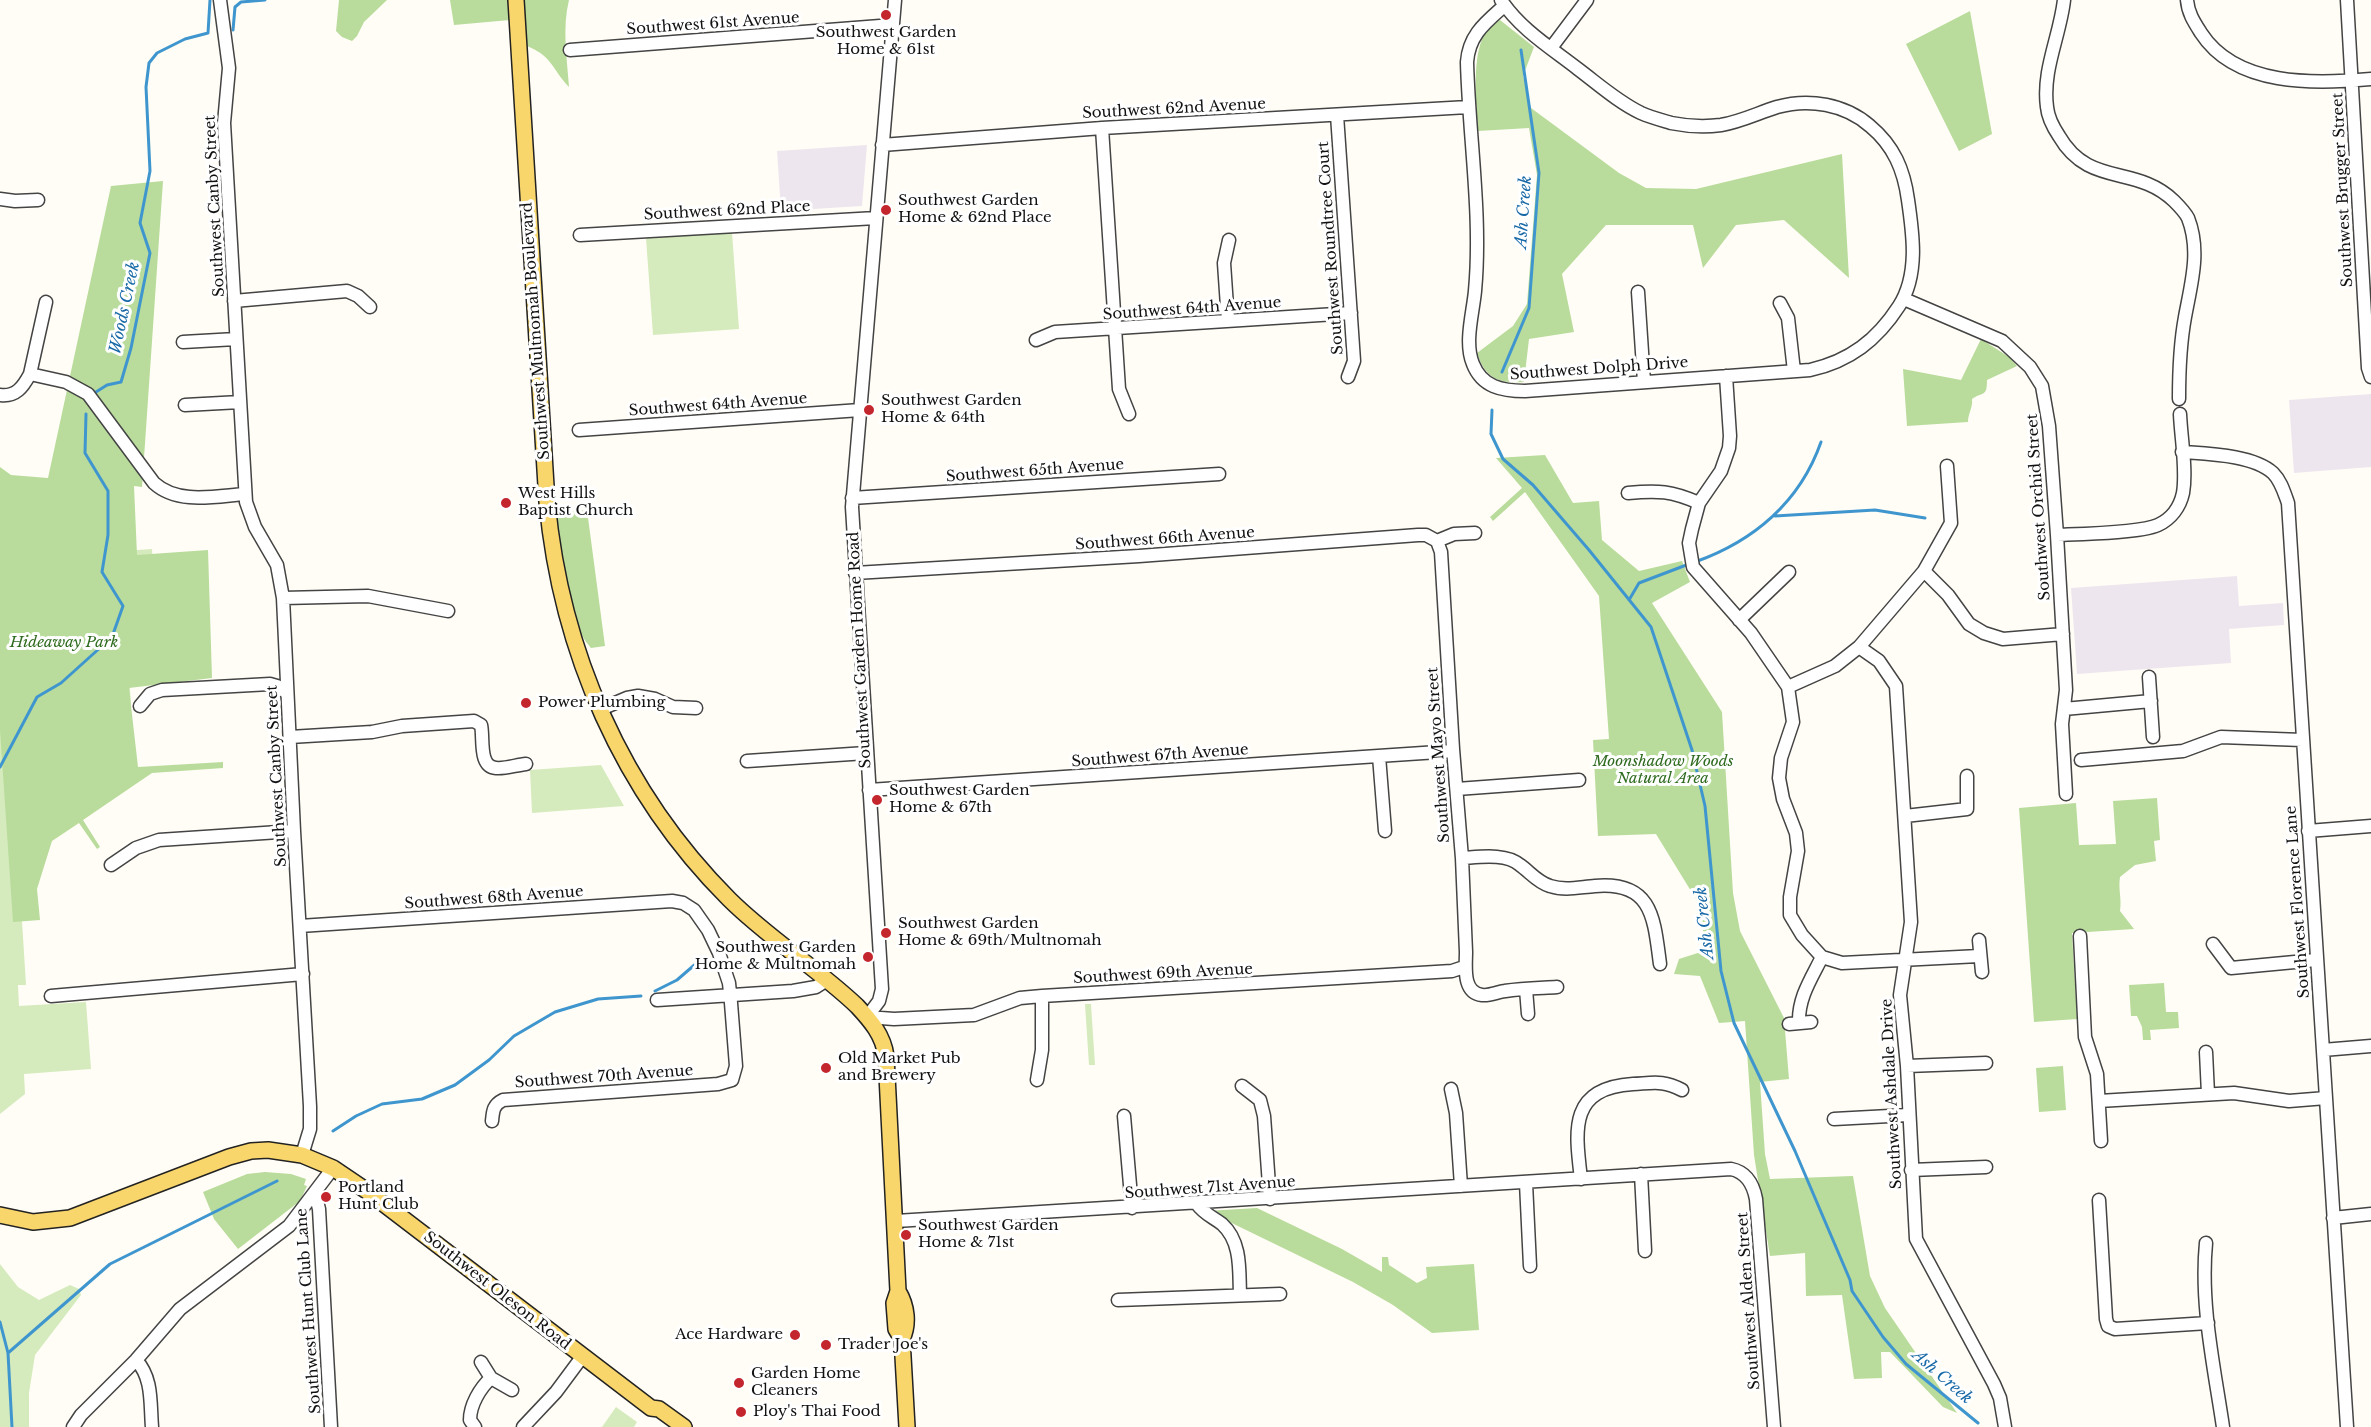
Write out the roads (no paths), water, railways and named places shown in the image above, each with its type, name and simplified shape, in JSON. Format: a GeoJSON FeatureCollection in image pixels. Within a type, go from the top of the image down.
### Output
{"type":"FeatureCollection","features":[{"type":"Feature","properties":{"kind":"main road","name":"Southwest Multnomah Boulevard"},"geometry":{"type":"LineString","coordinates":[[516,0],[550,528],[564,607],[580,659],[601,710],[639,786],[694,862],[730,900],[827,980],[867,1017]]}},
{"type":"Feature","properties":{"kind":"main road"},"geometry":{"type":"LineString","coordinates":[[867,1017],[879,1033],[886,1056],[898,1291],[905,1302],[906,1329],[902,1339],[907,1427]]}},
{"type":"Feature","properties":{"kind":"main road","name":"Southwest Oleson Road"},"geometry":{"type":"LineString","coordinates":[[0,1215],[33,1222],[60,1221],[105,1206],[229,1157],[251,1151],[268,1150],[302,1155],[333,1168],[367,1191],[582,1357],[651,1408],[659,1409],[684,1427]]}},
{"type":"Feature","properties":{"kind":"main road","name":"Southwest Oleson Road"},"geometry":{"type":"LineString","coordinates":[[651,1408],[652,1415],[668,1427]]}},
{"type":"Feature","properties":{"kind":"street","name":"Southwest Canby Street"},"geometry":{"type":"LineString","coordinates":[[220,0],[229,69],[224,123],[245,494],[251,519],[276,565],[283,598],[310,1118],[308,1139],[302,1155]]}},
{"type":"Feature","properties":{"kind":"street","name":"Southwest Garden Home Road"},"geometry":{"type":"LineString","coordinates":[[867,1017],[879,1001],[882,989],[852,498],[895,0]]}},
{"type":"Feature","properties":{"kind":"street"},"geometry":{"type":"LineString","coordinates":[[1551,48],[1587,0]]}},
{"type":"Feature","properties":{"kind":"street"},"geometry":{"type":"LineString","coordinates":[[2064,0],[2046,83],[2047,108],[2051,123],[2075,158],[2113,176],[2142,180],[2155,185],[2187,215],[2194,243],[2193,280],[2182,340],[2179,399]]}},
{"type":"Feature","properties":{"kind":"street"},"geometry":{"type":"LineString","coordinates":[[2187,0],[2191,18],[2206,40],[2226,59],[2248,69],[2284,78],[2329,82],[2371,79]]}},
{"type":"Feature","properties":{"kind":"street","name":"Southwest Brugger Street"},"geometry":{"type":"LineString","coordinates":[[2347,0],[2367,356],[2371,378]]}},
{"type":"Feature","properties":{"kind":"street","name":"Southwest Dolph Drive"},"geometry":{"type":"LineString","coordinates":[[1502,3],[1524,27],[1624,103],[1643,114],[1674,124],[1722,125],[1788,104],[1816,104],[1841,108],[1863,119],[1880,134],[1898,158],[1907,190],[1913,235],[1913,262],[1904,298],[1887,325],[1860,350],[1824,367],[1505,391],[1494,388],[1483,380],[1474,367],[1469,348],[1477,249],[1467,62],[1471,41],[1483,23],[1502,3]]}},
{"type":"Feature","properties":{"kind":"street","name":"Southwest 61st Avenue"},"geometry":{"type":"LineString","coordinates":[[570,50],[893,25]]}},
{"type":"Feature","properties":{"kind":"street","name":"Southwest 62nd Avenue"},"geometry":{"type":"LineString","coordinates":[[882,145],[1101,128],[1468,107]]}},
{"type":"Feature","properties":{"kind":"street","name":"Southwest Roundtree Court"},"geometry":{"type":"LineString","coordinates":[[1337,115],[1354,361],[1348,377]]}},
{"type":"Feature","properties":{"kind":"street"},"geometry":{"type":"LineString","coordinates":[[1101,128],[1119,389],[1129,414]]}},
{"type":"Feature","properties":{"kind":"street"},"geometry":{"type":"LineString","coordinates":[[0,199],[38,200]]}},
{"type":"Feature","properties":{"kind":"street","name":"Southwest 62nd Place"},"geometry":{"type":"LineString","coordinates":[[580,235],[876,218]]}},
{"type":"Feature","properties":{"kind":"street"},"geometry":{"type":"LineString","coordinates":[[1228,321],[1224,262],[1229,240]]}},
{"type":"Feature","properties":{"kind":"street"},"geometry":{"type":"LineString","coordinates":[[234,301],[346,291],[358,296],[370,308]]}},
{"type":"Feature","properties":{"kind":"street"},"geometry":{"type":"LineString","coordinates":[[1638,292],[1644,382]]}},
{"type":"Feature","properties":{"kind":"street","name":"Southwest Orchid Street"},"geometry":{"type":"LineString","coordinates":[[1904,298],[2002,341],[2022,357],[2037,376],[2047,405],[2058,535],[2066,690],[2062,724],[2066,794]]}},
{"type":"Feature","properties":{"kind":"street"},"geometry":{"type":"LineString","coordinates":[[0,395],[15,393],[24,385],[30,374],[46,302]]}},
{"type":"Feature","properties":{"kind":"street"},"geometry":{"type":"LineString","coordinates":[[1780,303],[1788,318],[1794,371]]}},
{"type":"Feature","properties":{"kind":"street","name":"Southwest 64th Avenue"},"geometry":{"type":"LineString","coordinates":[[1036,340],[1055,332],[1351,313]]}},
{"type":"Feature","properties":{"kind":"street"},"geometry":{"type":"LineString","coordinates":[[183,342],[236,339]]}},
{"type":"Feature","properties":{"kind":"street"},"geometry":{"type":"LineString","coordinates":[[30,374],[66,382],[88,394],[154,483],[163,490],[187,497],[245,494]]}},
{"type":"Feature","properties":{"kind":"street"},"geometry":{"type":"LineString","coordinates":[[1726,376],[1731,435],[1729,448],[1721,471],[1700,503],[1689,543],[1693,567],[1739,620],[1788,687],[1793,722],[1781,758],[1779,778],[1783,799],[1796,833],[1798,851],[1790,897],[1790,915],[1802,935],[1822,957],[1842,963],[1979,956]]}},
{"type":"Feature","properties":{"kind":"street"},"geometry":{"type":"LineString","coordinates":[[185,405],[240,402]]}},
{"type":"Feature","properties":{"kind":"street","name":"Southwest 64th Avenue"},"geometry":{"type":"LineString","coordinates":[[579,430],[860,410]]}},
{"type":"Feature","properties":{"kind":"street"},"geometry":{"type":"LineString","coordinates":[[2058,535],[2144,528],[2161,524],[2176,511],[2183,494],[2180,414]]}},
{"type":"Feature","properties":{"kind":"street","name":"Southwest Florence Lane"},"geometry":{"type":"LineString","coordinates":[[2182,452],[2222,456],[2262,465],[2274,474],[2281,484],[2288,503],[2347,1427]]}},
{"type":"Feature","properties":{"kind":"street"},"geometry":{"type":"LineString","coordinates":[[1788,687],[1834,666],[1859,647],[1924,570],[1951,523],[1947,466]]}},
{"type":"Feature","properties":{"kind":"street","name":"Southwest 65th Avenue"},"geometry":{"type":"LineString","coordinates":[[852,498],[1219,474]]}},
{"type":"Feature","properties":{"kind":"street"},"geometry":{"type":"LineString","coordinates":[[1628,493],[1652,491],[1676,493],[1700,503]]}},
{"type":"Feature","properties":{"kind":"street","name":"Southwest 66th Avenue"},"geometry":{"type":"LineString","coordinates":[[855,573],[1418,536],[1426,536],[1437,541],[1454,534],[1475,533]]}},
{"type":"Feature","properties":{"kind":"street","name":"Southwest Mayo Street"},"geometry":{"type":"LineString","coordinates":[[1437,541],[1441,558],[1462,858],[1466,952],[1464,967]]}},
{"type":"Feature","properties":{"kind":"street"},"geometry":{"type":"LineString","coordinates":[[1924,570],[1948,595],[1969,624],[1984,633],[2003,639],[2063,634]]}},
{"type":"Feature","properties":{"kind":"street"},"geometry":{"type":"LineString","coordinates":[[1739,620],[1789,572]]}},
{"type":"Feature","properties":{"kind":"street"},"geometry":{"type":"LineString","coordinates":[[283,598],[369,596],[448,611]]}},
{"type":"Feature","properties":{"kind":"street","name":"Southwest Ashdale Drive"},"geometry":{"type":"LineString","coordinates":[[1859,647],[1879,661],[1896,686],[1911,922],[1900,995],[1916,1239],[1994,1384],[2000,1398],[2005,1427]]}},
{"type":"Feature","properties":{"kind":"street"},"geometry":{"type":"LineString","coordinates":[[2149,677],[2153,737]]}},
{"type":"Feature","properties":{"kind":"street"},"geometry":{"type":"LineString","coordinates":[[140,706],[150,694],[162,690],[270,684],[287,693]]}},
{"type":"Feature","properties":{"kind":"street"},"geometry":{"type":"LineString","coordinates":[[601,710],[627,698],[638,696],[655,699],[673,707],[696,708]]}},
{"type":"Feature","properties":{"kind":"street"},"geometry":{"type":"LineString","coordinates":[[2064,709],[2151,701]]}},
{"type":"Feature","properties":{"kind":"street"},"geometry":{"type":"LineString","coordinates":[[290,737],[372,732],[402,726],[474,720],[481,725],[483,758],[487,765],[495,768],[525,764]]}},
{"type":"Feature","properties":{"kind":"street"},"geometry":{"type":"LineString","coordinates":[[2081,760],[2183,751],[2221,737],[2302,740]]}},
{"type":"Feature","properties":{"kind":"street","name":"Southwest 67th Avenue"},"geometry":{"type":"LineString","coordinates":[[869,790],[1453,751]]}},
{"type":"Feature","properties":{"kind":"street"},"geometry":{"type":"LineString","coordinates":[[747,761],[866,753]]}},
{"type":"Feature","properties":{"kind":"street"},"geometry":{"type":"LineString","coordinates":[[1379,756],[1384,831]]}},
{"type":"Feature","properties":{"kind":"street"},"geometry":{"type":"LineString","coordinates":[[1905,816],[1967,809],[1966,776]]}},
{"type":"Feature","properties":{"kind":"street"},"geometry":{"type":"LineString","coordinates":[[1457,789],[1579,780]]}},
{"type":"Feature","properties":{"kind":"street"},"geometry":{"type":"LineString","coordinates":[[2308,831],[2371,826]]}},
{"type":"Feature","properties":{"kind":"street"},"geometry":{"type":"LineString","coordinates":[[111,866],[136,848],[159,840],[294,831]]}},
{"type":"Feature","properties":{"kind":"street"},"geometry":{"type":"LineString","coordinates":[[1462,858],[1505,858],[1519,863],[1536,879],[1548,886],[1562,889],[1603,885],[1626,888],[1641,897],[1653,916],[1660,964]]}},
{"type":"Feature","properties":{"kind":"street","name":"Southwest 68th Avenue"},"geometry":{"type":"LineString","coordinates":[[300,926],[661,901],[678,902],[688,905],[701,918],[714,941],[729,983],[730,995]]}},
{"type":"Feature","properties":{"kind":"street"},"geometry":{"type":"LineString","coordinates":[[2080,936],[2085,1037],[2097,1074],[2101,1141]]}},
{"type":"Feature","properties":{"kind":"street"},"geometry":{"type":"LineString","coordinates":[[1979,940],[1982,972]]}},
{"type":"Feature","properties":{"kind":"street"},"geometry":{"type":"LineString","coordinates":[[2213,944],[2231,968],[2316,960]]}},
{"type":"Feature","properties":{"kind":"street"},"geometry":{"type":"LineString","coordinates":[[1800,1023],[1801,1001],[1822,957]]}},
{"type":"Feature","properties":{"kind":"street"},"geometry":{"type":"LineString","coordinates":[[1464,967],[1469,987],[1479,995],[1557,987]]}},
{"type":"Feature","properties":{"kind":"street","name":"Southwest 69th Avenue"},"geometry":{"type":"LineString","coordinates":[[867,1017],[894,1019],[974,1015],[1020,998],[1452,971],[1464,967]]}},
{"type":"Feature","properties":{"kind":"street"},"geometry":{"type":"LineString","coordinates":[[51,996],[303,974]]}},
{"type":"Feature","properties":{"kind":"street"},"geometry":{"type":"LineString","coordinates":[[657,1000],[808,989],[821,985],[827,980]]}},
{"type":"Feature","properties":{"kind":"street"},"geometry":{"type":"LineString","coordinates":[[1526,989],[1528,1014]]}},
{"type":"Feature","properties":{"kind":"street","name":"Southwest 70th Avenue"},"geometry":{"type":"LineString","coordinates":[[492,1121],[496,1103],[503,1100],[718,1084],[732,1080],[736,1065],[730,995]]}},
{"type":"Feature","properties":{"kind":"street"},"geometry":{"type":"LineString","coordinates":[[1037,1080],[1042,1050],[1042,996]]}},
{"type":"Feature","properties":{"kind":"street"},"geometry":{"type":"LineString","coordinates":[[2323,1050],[2371,1046]]}},
{"type":"Feature","properties":{"kind":"street"},"geometry":{"type":"LineString","coordinates":[[2206,1052],[2208,1094]]}},
{"type":"Feature","properties":{"kind":"street"},"geometry":{"type":"LineString","coordinates":[[1906,1066],[1986,1063]]}},
{"type":"Feature","properties":{"kind":"street"},"geometry":{"type":"LineString","coordinates":[[1581,1179],[1578,1122],[1580,1112],[1590,1098],[1605,1088],[1623,1084],[1667,1082],[1682,1090]]}},
{"type":"Feature","properties":{"kind":"street"},"geometry":{"type":"LineString","coordinates":[[1242,1086],[1260,1100],[1264,1116],[1270,1199]]}},
{"type":"Feature","properties":{"kind":"street"},"geometry":{"type":"LineString","coordinates":[[1451,1089],[1456,1113],[1461,1186]]}},
{"type":"Feature","properties":{"kind":"street"},"geometry":{"type":"LineString","coordinates":[[2099,1101],[2244,1093],[2289,1101],[2326,1098]]}},
{"type":"Feature","properties":{"kind":"street"},"geometry":{"type":"LineString","coordinates":[[1834,1119],[1908,1115]]}},
{"type":"Feature","properties":{"kind":"street"},"geometry":{"type":"LineString","coordinates":[[1124,1116],[1132,1208]]}},
{"type":"Feature","properties":{"kind":"street"},"geometry":{"type":"LineString","coordinates":[[1911,1170],[1986,1167]]}},
{"type":"Feature","properties":{"kind":"street"},"geometry":{"type":"LineString","coordinates":[[73,1427],[81,1415],[136,1360],[180,1309],[283,1231],[333,1168]]}},
{"type":"Feature","properties":{"kind":"street","name":"Southwest 71st Avenue"},"geometry":{"type":"LineString","coordinates":[[896,1221],[1526,1183],[1719,1168],[1740,1171],[1746,1176]]}},
{"type":"Feature","properties":{"kind":"street"},"geometry":{"type":"LineString","coordinates":[[1641,1174],[1645,1251]]}},
{"type":"Feature","properties":{"kind":"street","name":"Southwest Alden Street"},"geometry":{"type":"LineString","coordinates":[[1746,1176],[1755,1191],[1756,1199],[1774,1427]]}},
{"type":"Feature","properties":{"kind":"street"},"geometry":{"type":"LineString","coordinates":[[1526,1183],[1530,1266]]}},
{"type":"Feature","properties":{"kind":"street","name":"Southwest Hunt Club Lane"},"geometry":{"type":"LineString","coordinates":[[315,1192],[319,1209],[331,1427]]}},
{"type":"Feature","properties":{"kind":"street"},"geometry":{"type":"LineString","coordinates":[[2099,1200],[2108,1326],[2115,1329],[2208,1323]]}},
{"type":"Feature","properties":{"kind":"street"},"geometry":{"type":"LineString","coordinates":[[1197,1204],[1201,1211],[1224,1226],[1235,1242],[1238,1252],[1240,1295]]}},
{"type":"Feature","properties":{"kind":"street"},"geometry":{"type":"LineString","coordinates":[[2333,1218],[2371,1214]]}},
{"type":"Feature","properties":{"kind":"street"},"geometry":{"type":"LineString","coordinates":[[2206,1243],[2204,1262],[2208,1323],[2223,1427]]}},
{"type":"Feature","properties":{"kind":"street"},"geometry":{"type":"LineString","coordinates":[[1118,1300],[1280,1294]]}},
{"type":"Feature","properties":{"kind":"street"},"geometry":{"type":"LineString","coordinates":[[522,1427],[556,1392],[582,1357]]}},
{"type":"Feature","properties":{"kind":"street"},"geometry":{"type":"LineString","coordinates":[[136,1360],[143,1367],[148,1379],[152,1427]]}},
{"type":"Feature","properties":{"kind":"street"},"geometry":{"type":"LineString","coordinates":[[481,1362],[491,1378],[512,1390]]}},
{"type":"Feature","properties":{"kind":"street"},"geometry":{"type":"LineString","coordinates":[[475,1427],[470,1420],[472,1407],[482,1387],[491,1378]]}},
{"type":"Feature","properties":{"kind":"waterway","name":"Woods Creek"},"geometry":{"type":"LineString","coordinates":[[96,392],[107,385],[121,382],[131,348],[150,253],[140,223],[150,171],[146,87],[149,63],[157,53],[185,39],[208,33],[210,0]]}},
{"type":"Feature","properties":{"kind":"waterway"},"geometry":{"type":"LineString","coordinates":[[233,30],[235,7],[241,2],[265,0]]}},
{"type":"Feature","properties":{"kind":"waterway","name":"Ash Creek"},"geometry":{"type":"LineString","coordinates":[[1502,372],[1529,308],[1539,173],[1521,50]]}},
{"type":"Feature","properties":{"kind":"waterway","name":"Ash Creek"},"geometry":{"type":"LineString","coordinates":[[1492,410],[1491,434],[1503,459],[1533,485],[1651,627],[1692,750],[1705,806],[1721,971],[1734,1023],[1795,1151],[1850,1280],[1852,1291],[1883,1337],[1906,1364],[1978,1423]]}},
{"type":"Feature","properties":{"kind":"waterway","name":"Woods Creek"},"geometry":{"type":"LineString","coordinates":[[0,767],[37,697],[61,683],[112,637],[123,606],[102,572],[108,535],[108,491],[85,453],[86,414]]}},
{"type":"Feature","properties":{"kind":"waterway"},"geometry":{"type":"LineString","coordinates":[[1695,562],[1737,543],[1772,517],[1801,483],[1821,442]]}},
{"type":"Feature","properties":{"kind":"waterway"},"geometry":{"type":"LineString","coordinates":[[1775,516],[1875,510],[1925,518]]}},
{"type":"Feature","properties":{"kind":"waterway"},"geometry":{"type":"LineString","coordinates":[[1629,600],[1639,583],[1689,564]]}},
{"type":"Feature","properties":{"kind":"waterway"},"geometry":{"type":"LineString","coordinates":[[655,991],[677,980],[699,961]]}},
{"type":"Feature","properties":{"kind":"waterway"},"geometry":{"type":"LineString","coordinates":[[333,1131],[356,1116],[382,1104],[422,1099],[455,1085],[489,1060],[514,1036],[555,1012],[598,999],[641,996]]}},
{"type":"Feature","properties":{"kind":"waterway"},"geometry":{"type":"LineString","coordinates":[[8,1353],[110,1264],[277,1181]]}},
{"type":"Feature","properties":{"kind":"waterway","name":"Woods Creek"},"geometry":{"type":"LineString","coordinates":[[0,1322],[8,1353],[12,1427]]}},
{"type":"Feature","properties":{"kind":"place","name":"Southwest Garden Home & 61st"},"geometry":{"type":"Point","coordinates":[886,15]}},
{"type":"Feature","properties":{"kind":"place","name":"Southwest Garden Home & 62nd Place"},"geometry":{"type":"Point","coordinates":[886,210]}},
{"type":"Feature","properties":{"kind":"place","name":"Southwest Garden Home & 64th"},"geometry":{"type":"Point","coordinates":[869,410]}},
{"type":"Feature","properties":{"kind":"place","name":"West Hills Baptist Church"},"geometry":{"type":"Point","coordinates":[506,503]}},
{"type":"Feature","properties":{"kind":"place","name":"Power Plumbing"},"geometry":{"type":"Point","coordinates":[526,703]}},
{"type":"Feature","properties":{"kind":"place","name":"Southwest Garden Home & 67th"},"geometry":{"type":"Point","coordinates":[877,800]}},
{"type":"Feature","properties":{"kind":"place","name":"Southwest Garden Home & 69th/Multnomah"},"geometry":{"type":"Point","coordinates":[886,933]}},
{"type":"Feature","properties":{"kind":"place","name":"Southwest Garden Home & Multnomah"},"geometry":{"type":"Point","coordinates":[868,957]}},
{"type":"Feature","properties":{"kind":"place","name":"Old Market Pub and Brewery"},"geometry":{"type":"Point","coordinates":[826,1068]}},
{"type":"Feature","properties":{"kind":"place","name":"Portland Hunt Club"},"geometry":{"type":"Point","coordinates":[326,1197]}},
{"type":"Feature","properties":{"kind":"place","name":"Southwest Garden Home & 71st"},"geometry":{"type":"Point","coordinates":[906,1235]}},
{"type":"Feature","properties":{"kind":"place","name":"Ace Hardware"},"geometry":{"type":"Point","coordinates":[795,1335]}},
{"type":"Feature","properties":{"kind":"place","name":"Trader Joe's"},"geometry":{"type":"Point","coordinates":[826,1345]}},
{"type":"Feature","properties":{"kind":"place","name":"Garden Home Cleaners"},"geometry":{"type":"Point","coordinates":[739,1383]}},
{"type":"Feature","properties":{"kind":"place","name":"Ploy's Thai Food"},"geometry":{"type":"Point","coordinates":[741,1412]}},
{"type":"Feature","properties":{"kind":"park label","name":"Hideaway Park"},"geometry":{"type":"Point","coordinates":[64,643]}},
{"type":"Feature","properties":{"kind":"park label","name":"Moonshadow Woods Natural Area"},"geometry":{"type":"Point","coordinates":[1663,770]}}]}
